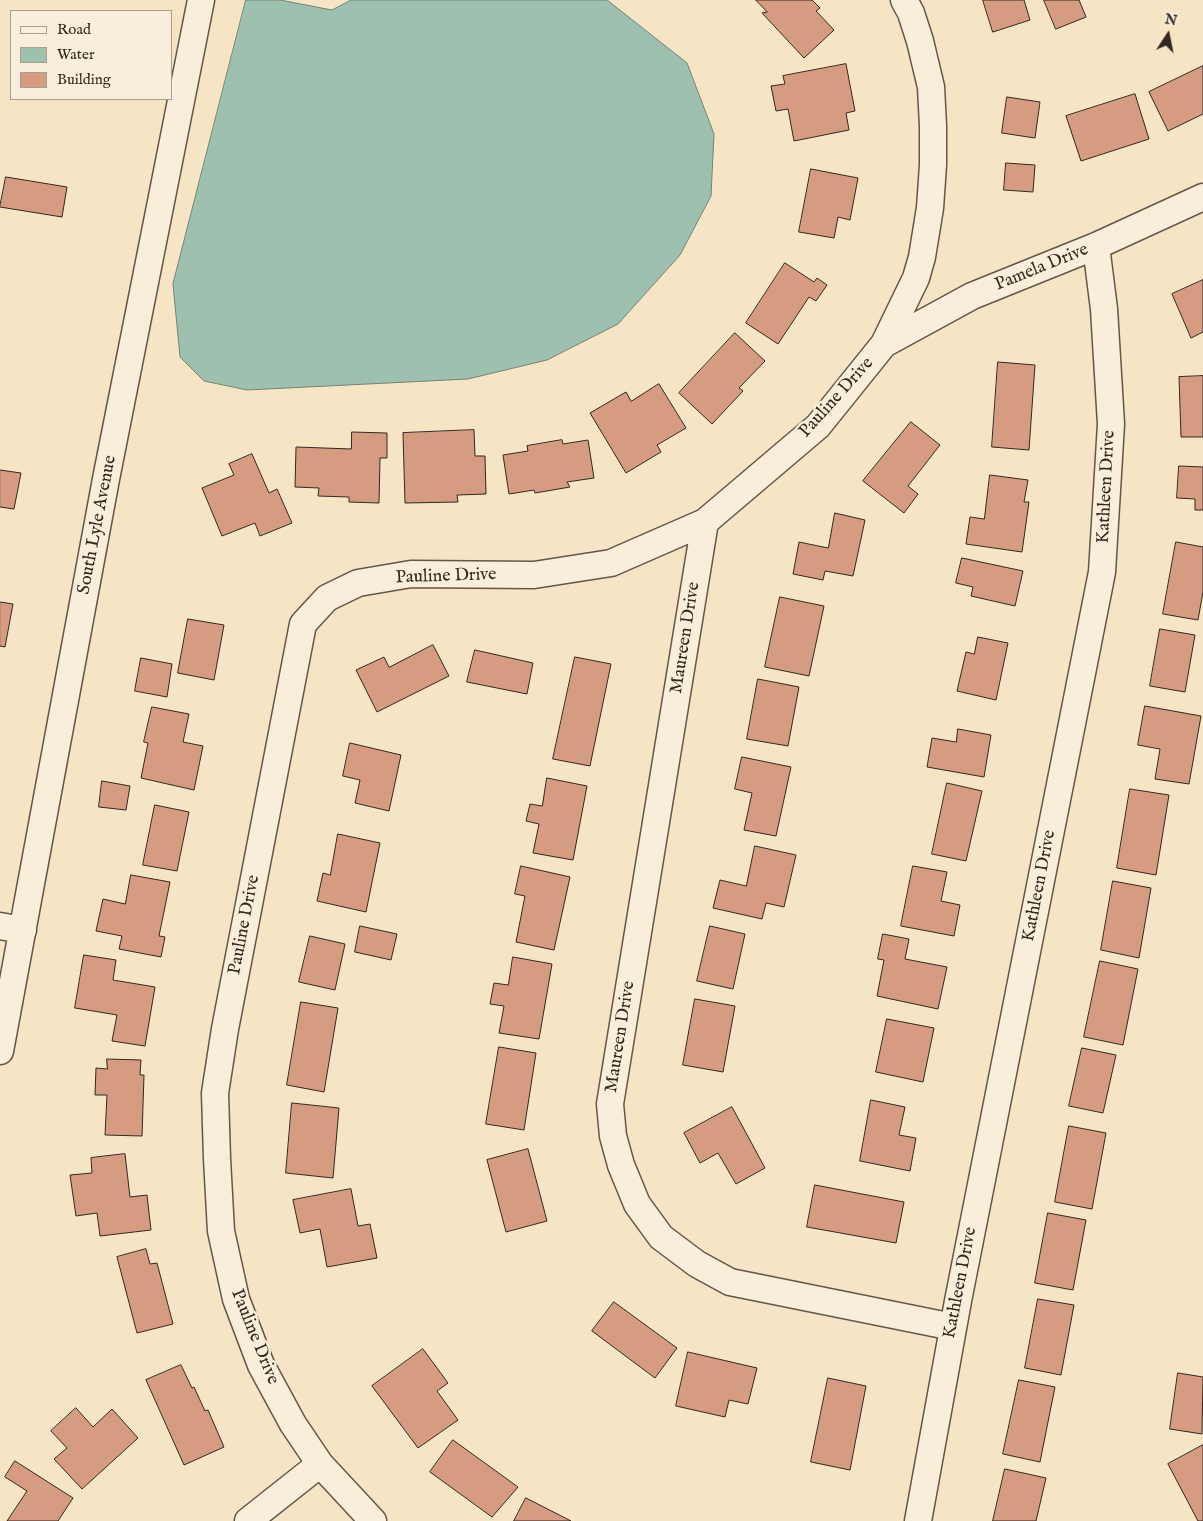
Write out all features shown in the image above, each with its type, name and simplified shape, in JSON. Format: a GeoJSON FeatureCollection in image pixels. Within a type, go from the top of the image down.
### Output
{"type":"FeatureCollection","features":[{"type":"Feature","properties":{"kind":"street","name":"South Lyle Avenue"},"geometry":{"type":"LineString","coordinates":[[0,1051],[12,928],[106,479],[201,0]]}},
{"type":"Feature","properties":{"kind":"street","name":"Pauline Drive"},"geometry":{"type":"LineString","coordinates":[[373,1521],[320,1464],[293,1424],[261,1365],[236,1299],[221,1231],[215,1093],[225,1028],[303,624],[327,598],[358,583],[411,574],[534,575],[611,563],[705,522],[818,426],[884,344],[916,278],[922,257],[930,208],[934,164],[934,126],[931,86],[920,41],[911,13],[904,0]]}},
{"type":"Feature","properties":{"kind":"street","name":"Pamela Drive"},"geometry":{"type":"LineString","coordinates":[[884,344],[972,296],[1096,246],[1203,197]]}},
{"type":"Feature","properties":{"kind":"street","name":"Kathleen Drive"},"geometry":{"type":"LineString","coordinates":[[918,1521],[953,1327],[1102,572],[1111,424],[1104,309],[1096,246]]}},
{"type":"Feature","properties":{"kind":"street","name":"Maureen Drive"},"geometry":{"type":"LineString","coordinates":[[705,522],[610,1104],[613,1136],[621,1165],[637,1204],[661,1236],[697,1264],[730,1282],[953,1327]]}},
{"type":"Feature","properties":{"kind":"street"},"geometry":{"type":"LineString","coordinates":[[248,1521],[320,1464]]}},
{"type":"Feature","properties":{"kind":"water"},"geometry":{"type":"Polygon","coordinates":[[[246,0],[280,0],[332,10],[351,0],[607,0],[687,63],[714,134],[711,196],[680,255],[618,324],[547,360],[468,379],[247,390],[204,381],[180,357],[173,284],[246,0]]]}},
{"type":"Feature","properties":{"kind":"building"},"geometry":{"type":"Polygon","coordinates":[[[756,0],[812,0],[820,8],[816,11],[834,30],[804,58],[762,13],[767,12],[756,0]]]}},
{"type":"Feature","properties":{"kind":"building"},"geometry":{"type":"Polygon","coordinates":[[[983,0],[1024,0],[1030,20],[993,32],[983,0]]]}},
{"type":"Feature","properties":{"kind":"building"},"geometry":{"type":"Polygon","coordinates":[[[1044,0],[1079,0],[1086,17],[1056,29],[1044,0]]]}},
{"type":"Feature","properties":{"kind":"building"},"geometry":{"type":"Polygon","coordinates":[[[846,64],[855,111],[846,113],[849,130],[794,141],[788,109],[776,111],[771,86],[785,84],[783,76],[846,64]]]}},
{"type":"Feature","properties":{"kind":"building"},"geometry":{"type":"Polygon","coordinates":[[[1203,66],[1203,114],[1168,131],[1149,92],[1203,66]]]}},
{"type":"Feature","properties":{"kind":"building"},"geometry":{"type":"Polygon","coordinates":[[[1135,94],[1149,139],[1081,161],[1066,116],[1135,94]]]}},
{"type":"Feature","properties":{"kind":"building"},"geometry":{"type":"Polygon","coordinates":[[[1007,97],[1040,102],[1035,138],[1002,133],[1007,97]]]}},
{"type":"Feature","properties":{"kind":"building"},"geometry":{"type":"Polygon","coordinates":[[[1006,163],[1035,165],[1033,192],[1004,190],[1006,163]]]}},
{"type":"Feature","properties":{"kind":"building"},"geometry":{"type":"Polygon","coordinates":[[[811,169],[858,178],[850,220],[838,217],[834,238],[799,232],[811,169]]]}},
{"type":"Feature","properties":{"kind":"building"},"geometry":{"type":"Polygon","coordinates":[[[6,177],[67,187],[62,217],[0,207],[6,177]]]}},
{"type":"Feature","properties":{"kind":"building"},"geometry":{"type":"Polygon","coordinates":[[[785,263],[814,282],[817,278],[827,285],[816,301],[809,297],[778,344],[746,323],[785,263]]]}},
{"type":"Feature","properties":{"kind":"building"},"geometry":{"type":"Polygon","coordinates":[[[1203,280],[1203,332],[1191,338],[1172,294],[1203,280]]]}},
{"type":"Feature","properties":{"kind":"building"},"geometry":{"type":"Polygon","coordinates":[[[735,333],[765,361],[739,388],[743,391],[712,424],[679,393],[735,333]]]}},
{"type":"Feature","properties":{"kind":"building"},"geometry":{"type":"Polygon","coordinates":[[[998,362],[1035,365],[1029,450],[992,447],[998,362]]]}},
{"type":"Feature","properties":{"kind":"building"},"geometry":{"type":"Polygon","coordinates":[[[1203,376],[1203,437],[1181,437],[1179,377],[1203,376]]]}},
{"type":"Feature","properties":{"kind":"building"},"geometry":{"type":"Polygon","coordinates":[[[659,384],[686,428],[657,445],[661,452],[626,473],[590,413],[626,392],[631,401],[659,384]]]}},
{"type":"Feature","properties":{"kind":"building"},"geometry":{"type":"Polygon","coordinates":[[[911,422],[940,445],[908,486],[918,494],[904,513],[863,481],[911,422]]]}},
{"type":"Feature","properties":{"kind":"building"},"geometry":{"type":"Polygon","coordinates":[[[474,430],[475,456],[485,456],[486,494],[457,495],[458,502],[405,503],[403,433],[474,430]]]}},
{"type":"Feature","properties":{"kind":"building"},"geometry":{"type":"Polygon","coordinates":[[[352,432],[387,433],[387,458],[380,458],[379,503],[349,502],[349,497],[318,496],[319,488],[295,487],[296,447],[351,449],[352,432]]]}},
{"type":"Feature","properties":{"kind":"building"},"geometry":{"type":"Polygon","coordinates":[[[562,440],[563,444],[588,440],[594,478],[567,482],[570,487],[535,493],[534,490],[509,494],[503,455],[528,451],[527,446],[562,440]]]}},
{"type":"Feature","properties":{"kind":"building"},"geometry":{"type":"Polygon","coordinates":[[[252,454],[269,493],[277,489],[292,523],[260,536],[255,523],[222,536],[202,488],[234,475],[229,464],[252,454]]]}},
{"type":"Feature","properties":{"kind":"building"},"geometry":{"type":"Polygon","coordinates":[[[1179,466],[1203,467],[1203,510],[1195,510],[1195,499],[1177,498],[1179,466]]]}},
{"type":"Feature","properties":{"kind":"building"},"geometry":{"type":"Polygon","coordinates":[[[0,470],[21,473],[14,509],[0,507],[0,470]]]}},
{"type":"Feature","properties":{"kind":"building"},"geometry":{"type":"Polygon","coordinates":[[[990,475],[1028,480],[1024,502],[1029,502],[1022,552],[966,544],[970,517],[984,519],[990,475]]]}},
{"type":"Feature","properties":{"kind":"building"},"geometry":{"type":"Polygon","coordinates":[[[835,513],[865,520],[853,576],[825,571],[823,580],[793,574],[799,542],[828,548],[835,513]]]}},
{"type":"Feature","properties":{"kind":"building"},"geometry":{"type":"Polygon","coordinates":[[[1176,542],[1203,547],[1203,592],[1198,620],[1163,614],[1176,542]]]}},
{"type":"Feature","properties":{"kind":"building"},"geometry":{"type":"Polygon","coordinates":[[[962,558],[1023,571],[1015,606],[971,596],[973,587],[956,583],[962,558]]]}},
{"type":"Feature","properties":{"kind":"building"},"geometry":{"type":"Polygon","coordinates":[[[780,597],[824,606],[809,676],[765,667],[780,597]]]}},
{"type":"Feature","properties":{"kind":"building"},"geometry":{"type":"Polygon","coordinates":[[[0,602],[13,604],[5,647],[0,646],[0,602]]]}},
{"type":"Feature","properties":{"kind":"building"},"geometry":{"type":"Polygon","coordinates":[[[188,619],[224,625],[214,680],[178,673],[188,619]]]}},
{"type":"Feature","properties":{"kind":"building"},"geometry":{"type":"Polygon","coordinates":[[[1160,629],[1195,635],[1185,692],[1150,686],[1160,629]]]}},
{"type":"Feature","properties":{"kind":"building"},"geometry":{"type":"Polygon","coordinates":[[[978,637],[1008,643],[996,700],[957,691],[966,652],[974,654],[978,637]]]}},
{"type":"Feature","properties":{"kind":"building"},"geometry":{"type":"Polygon","coordinates":[[[433,645],[449,676],[377,712],[356,670],[384,657],[389,667],[433,645]]]}},
{"type":"Feature","properties":{"kind":"building"},"geometry":{"type":"Polygon","coordinates":[[[475,650],[533,663],[527,694],[467,682],[475,650]]]}},
{"type":"Feature","properties":{"kind":"building"},"geometry":{"type":"Polygon","coordinates":[[[575,657],[611,664],[590,766],[553,759],[575,657]]]}},
{"type":"Feature","properties":{"kind":"building"},"geometry":{"type":"Polygon","coordinates":[[[141,658],[172,664],[167,697],[135,691],[141,658]]]}},
{"type":"Feature","properties":{"kind":"building"},"geometry":{"type":"Polygon","coordinates":[[[758,679],[799,687],[788,746],[747,739],[758,679]]]}},
{"type":"Feature","properties":{"kind":"building"},"geometry":{"type":"Polygon","coordinates":[[[1145,706],[1201,716],[1189,784],[1155,779],[1160,749],[1138,745],[1145,706]]]}},
{"type":"Feature","properties":{"kind":"building"},"geometry":{"type":"Polygon","coordinates":[[[152,707],[189,714],[183,742],[203,746],[194,790],[141,778],[148,743],[144,742],[152,707]]]}},
{"type":"Feature","properties":{"kind":"building"},"geometry":{"type":"Polygon","coordinates":[[[958,729],[991,735],[984,777],[927,767],[932,738],[956,742],[958,729]]]}},
{"type":"Feature","properties":{"kind":"building"},"geometry":{"type":"Polygon","coordinates":[[[350,743],[401,755],[389,811],[355,803],[360,780],[343,776],[350,743]]]}},
{"type":"Feature","properties":{"kind":"building"},"geometry":{"type":"Polygon","coordinates":[[[742,757],[791,767],[776,836],[744,830],[752,793],[735,789],[742,757]]]}},
{"type":"Feature","properties":{"kind":"building"},"geometry":{"type":"Polygon","coordinates":[[[547,778],[587,786],[573,860],[533,853],[539,824],[526,821],[530,804],[542,806],[547,778]]]}},
{"type":"Feature","properties":{"kind":"building"},"geometry":{"type":"Polygon","coordinates":[[[102,781],[130,786],[126,810],[99,807],[102,781]]]}},
{"type":"Feature","properties":{"kind":"building"},"geometry":{"type":"Polygon","coordinates":[[[947,783],[982,791],[966,861],[932,854],[947,783]]]}},
{"type":"Feature","properties":{"kind":"building"},"geometry":{"type":"Polygon","coordinates":[[[1130,789],[1169,795],[1156,875],[1117,868],[1130,789]]]}},
{"type":"Feature","properties":{"kind":"building"},"geometry":{"type":"Polygon","coordinates":[[[155,805],[189,812],[177,871],[143,865],[155,805]]]}},
{"type":"Feature","properties":{"kind":"building"},"geometry":{"type":"Polygon","coordinates":[[[338,834],[380,843],[366,912],[317,901],[323,873],[330,875],[338,834]]]}},
{"type":"Feature","properties":{"kind":"building"},"geometry":{"type":"Polygon","coordinates":[[[755,846],[796,855],[784,907],[766,903],[762,919],[713,908],[720,880],[746,886],[755,846]]]}},
{"type":"Feature","properties":{"kind":"building"},"geometry":{"type":"Polygon","coordinates":[[[521,866],[570,877],[554,950],[516,942],[525,896],[515,894],[521,866]]]}},
{"type":"Feature","properties":{"kind":"building"},"geometry":{"type":"Polygon","coordinates":[[[913,866],[947,872],[941,901],[960,905],[954,936],[901,926],[913,866]]]}},
{"type":"Feature","properties":{"kind":"building"},"geometry":{"type":"Polygon","coordinates":[[[131,875],[170,882],[159,936],[165,937],[161,957],[119,949],[122,936],[96,931],[103,899],[125,904],[131,875]]]}},
{"type":"Feature","properties":{"kind":"building"},"geometry":{"type":"Polygon","coordinates":[[[1113,881],[1151,888],[1139,958],[1101,950],[1113,881]]]}},
{"type":"Feature","properties":{"kind":"building"},"geometry":{"type":"Polygon","coordinates":[[[360,926],[397,934],[391,960],[355,952],[360,926]]]}},
{"type":"Feature","properties":{"kind":"building"},"geometry":{"type":"Polygon","coordinates":[[[710,926],[745,934],[733,989],[697,981],[710,926]]]}},
{"type":"Feature","properties":{"kind":"building"},"geometry":{"type":"Polygon","coordinates":[[[883,934],[909,939],[905,959],[947,967],[938,1009],[877,996],[884,960],[878,959],[883,934]]]}},
{"type":"Feature","properties":{"kind":"building"},"geometry":{"type":"Polygon","coordinates":[[[310,936],[345,944],[335,990],[299,982],[310,936]]]}},
{"type":"Feature","properties":{"kind":"building"},"geometry":{"type":"Polygon","coordinates":[[[84,955],[116,960],[113,980],[155,987],[145,1046],[112,1041],[117,1015],[75,1008],[84,955]]]}},
{"type":"Feature","properties":{"kind":"building"},"geometry":{"type":"Polygon","coordinates":[[[513,957],[552,964],[539,1039],[499,1033],[504,1006],[490,1004],[494,983],[508,985],[513,957]]]}},
{"type":"Feature","properties":{"kind":"building"},"geometry":{"type":"Polygon","coordinates":[[[1100,961],[1138,969],[1123,1045],[1084,1037],[1100,961]]]}},
{"type":"Feature","properties":{"kind":"building"},"geometry":{"type":"Polygon","coordinates":[[[695,999],[735,1006],[723,1072],[683,1065],[695,999]]]}},
{"type":"Feature","properties":{"kind":"building"},"geometry":{"type":"Polygon","coordinates":[[[301,1002],[338,1008],[324,1092],[287,1085],[301,1002]]]}},
{"type":"Feature","properties":{"kind":"building"},"geometry":{"type":"Polygon","coordinates":[[[887,1019],[934,1028],[923,1082],[876,1072],[887,1019]]]}},
{"type":"Feature","properties":{"kind":"building"},"geometry":{"type":"Polygon","coordinates":[[[499,1047],[536,1053],[524,1130],[486,1124],[499,1047]]]}},
{"type":"Feature","properties":{"kind":"building"},"geometry":{"type":"Polygon","coordinates":[[[1082,1048],[1116,1055],[1103,1113],[1069,1106],[1082,1048]]]}},
{"type":"Feature","properties":{"kind":"building"},"geometry":{"type":"Polygon","coordinates":[[[107,1059],[141,1060],[140,1075],[144,1075],[142,1136],[105,1135],[107,1095],[95,1095],[96,1068],[107,1069],[107,1059]]]}},
{"type":"Feature","properties":{"kind":"building"},"geometry":{"type":"Polygon","coordinates":[[[871,1100],[905,1107],[899,1135],[916,1138],[910,1171],[860,1161],[871,1100]]]}},
{"type":"Feature","properties":{"kind":"building"},"geometry":{"type":"Polygon","coordinates":[[[292,1103],[339,1108],[333,1178],[286,1173],[292,1103]]]}},
{"type":"Feature","properties":{"kind":"building"},"geometry":{"type":"Polygon","coordinates":[[[732,1107],[765,1168],[736,1184],[718,1153],[700,1163],[684,1133],[732,1107]]]}},
{"type":"Feature","properties":{"kind":"building"},"geometry":{"type":"Polygon","coordinates":[[[1069,1126],[1106,1133],[1092,1209],[1055,1202],[1069,1126]]]}},
{"type":"Feature","properties":{"kind":"building"},"geometry":{"type":"Polygon","coordinates":[[[528,1149],[547,1221],[506,1232],[487,1160],[528,1149]]]}},
{"type":"Feature","properties":{"kind":"building"},"geometry":{"type":"Polygon","coordinates":[[[125,1154],[130,1197],[147,1195],[151,1230],[100,1236],[97,1213],[76,1216],[70,1175],[92,1173],[91,1158],[125,1154]]]}},
{"type":"Feature","properties":{"kind":"building"},"geometry":{"type":"Polygon","coordinates":[[[815,1185],[904,1202],[896,1243],[807,1227],[815,1185]]]}},
{"type":"Feature","properties":{"kind":"building"},"geometry":{"type":"Polygon","coordinates":[[[351,1189],[358,1226],[370,1224],[377,1258],[327,1267],[320,1229],[300,1233],[293,1200],[351,1189]]]}},
{"type":"Feature","properties":{"kind":"building"},"geometry":{"type":"Polygon","coordinates":[[[1048,1213],[1086,1220],[1073,1290],[1035,1283],[1048,1213]]]}},
{"type":"Feature","properties":{"kind":"building"},"geometry":{"type":"Polygon","coordinates":[[[146,1249],[150,1264],[157,1263],[173,1324],[137,1333],[117,1257],[146,1249]]]}},
{"type":"Feature","properties":{"kind":"building"},"geometry":{"type":"Polygon","coordinates":[[[1038,1299],[1074,1305],[1061,1375],[1025,1368],[1038,1299]]]}},
{"type":"Feature","properties":{"kind":"building"},"geometry":{"type":"Polygon","coordinates":[[[614,1302],[677,1348],[655,1378],[592,1331],[614,1302]]]}},
{"type":"Feature","properties":{"kind":"building"},"geometry":{"type":"Polygon","coordinates":[[[423,1349],[448,1383],[437,1391],[458,1420],[418,1448],[372,1386],[423,1349]]]}},
{"type":"Feature","properties":{"kind":"building"},"geometry":{"type":"Polygon","coordinates":[[[688,1352],[757,1368],[748,1404],[729,1400],[725,1417],[676,1406],[688,1352]]]}},
{"type":"Feature","properties":{"kind":"building"},"geometry":{"type":"Polygon","coordinates":[[[181,1365],[205,1411],[208,1410],[224,1447],[184,1465],[146,1380],[181,1365]]]}},
{"type":"Feature","properties":{"kind":"building"},"geometry":{"type":"Polygon","coordinates":[[[1178,1373],[1203,1377],[1202,1434],[1170,1429],[1178,1373]]]}},
{"type":"Feature","properties":{"kind":"building"},"geometry":{"type":"Polygon","coordinates":[[[828,1378],[866,1386],[850,1470],[811,1462],[828,1378]]]}},
{"type":"Feature","properties":{"kind":"building"},"geometry":{"type":"Polygon","coordinates":[[[1019,1380],[1055,1387],[1040,1462],[1003,1454],[1019,1380]]]}},
{"type":"Feature","properties":{"kind":"building"},"geometry":{"type":"Polygon","coordinates":[[[76,1408],[93,1427],[112,1409],[138,1438],[82,1489],[54,1459],[67,1448],[51,1431],[76,1408]]]}},
{"type":"Feature","properties":{"kind":"building"},"geometry":{"type":"Polygon","coordinates":[[[453,1440],[518,1487],[492,1517],[430,1472],[453,1440]]]}},
{"type":"Feature","properties":{"kind":"building"},"geometry":{"type":"Polygon","coordinates":[[[1203,1445],[1203,1521],[1198,1521],[1168,1464],[1203,1445]]]}},
{"type":"Feature","properties":{"kind":"building"},"geometry":{"type":"Polygon","coordinates":[[[15,1461],[73,1498],[58,1521],[7,1521],[27,1491],[5,1477],[15,1461]]]}},
{"type":"Feature","properties":{"kind":"building"},"geometry":{"type":"Polygon","coordinates":[[[1005,1469],[1046,1478],[1036,1521],[993,1521],[1005,1469]]]}},
{"type":"Feature","properties":{"kind":"building"},"geometry":{"type":"Polygon","coordinates":[[[526,1498],[571,1521],[514,1521],[526,1498]]]}}]}
